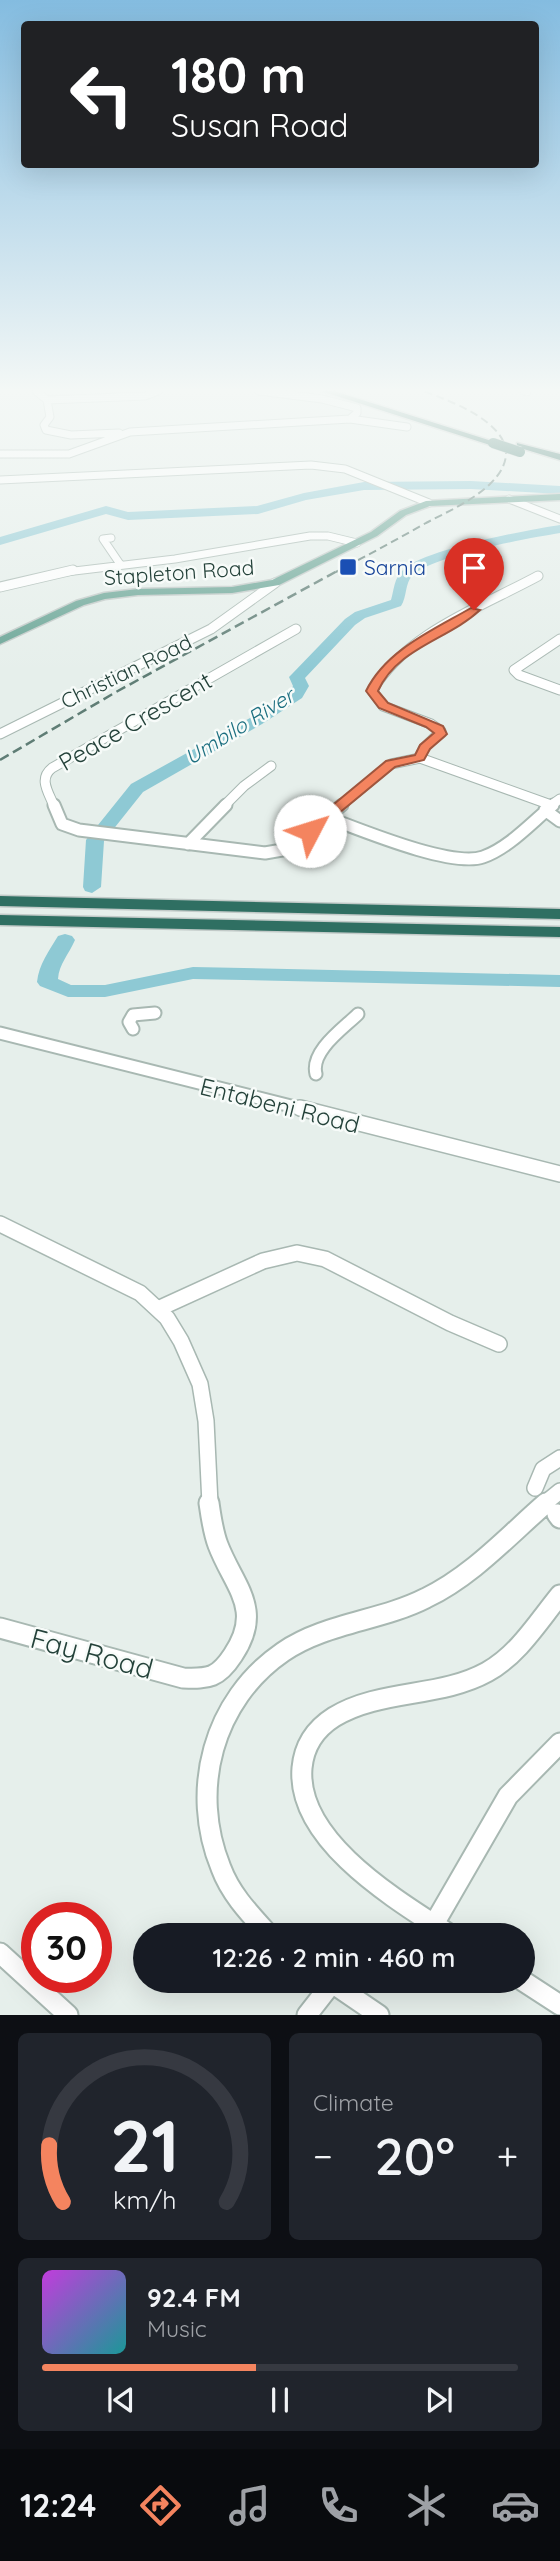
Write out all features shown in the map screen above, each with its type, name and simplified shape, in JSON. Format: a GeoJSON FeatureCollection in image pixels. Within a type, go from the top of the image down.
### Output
{"type":"FeatureCollection","features":[{"type":"Feature","properties":{"kind":"highway"},"geometry":{"type":"LineString","coordinates":[[0,901],[560,914]]}},
{"type":"Feature","properties":{"kind":"highway"},"geometry":{"type":"LineString","coordinates":[[0,920],[560,932]]}},
{"type":"Feature","properties":{"kind":"main road","name":"Stapleton Road"},"geometry":{"type":"LineString","coordinates":[[0,641],[80,603],[111,594],[232,590],[275,583],[374,534],[403,513],[429,503],[560,496]]}},
{"type":"Feature","properties":{"kind":"main road"},"geometry":{"type":"LineString","coordinates":[[232,590],[248,603]]}},
{"type":"Feature","properties":{"kind":"street"},"geometry":{"type":"LineString","coordinates":[[381,485],[429,503]]}},
{"type":"Feature","properties":{"kind":"street"},"geometry":{"type":"LineString","coordinates":[[530,498],[525,503],[532,509]]}},
{"type":"Feature","properties":{"kind":"street"},"geometry":{"type":"LineString","coordinates":[[509,499],[560,519]]}},
{"type":"Feature","properties":{"kind":"street"},"geometry":{"type":"LineString","coordinates":[[0,587],[63,572],[176,559],[310,536],[328,536],[357,543]]}},
{"type":"Feature","properties":{"kind":"street"},"geometry":{"type":"LineString","coordinates":[[111,538],[103,540],[120,564]]}},
{"type":"Feature","properties":{"kind":"street"},"geometry":{"type":"LineString","coordinates":[[538,576],[417,643],[378,678],[372,691],[383,706],[441,731],[424,748],[420,758],[552,805],[560,821]]}},
{"type":"Feature","properties":{"kind":"street","name":"Christian Road"},"geometry":{"type":"LineString","coordinates":[[0,734],[199,636],[275,583]]}},
{"type":"Feature","properties":{"kind":"street","name":"Peace Crescent"},"geometry":{"type":"LineString","coordinates":[[296,629],[46,773],[44,782],[60,821],[67,827],[79,830],[265,853],[278,852],[288,849],[391,764],[420,758]]}},
{"type":"Feature","properties":{"kind":"street"},"geometry":{"type":"LineString","coordinates":[[560,639],[514,670],[519,675],[560,690]]}},
{"type":"Feature","properties":{"kind":"street"},"geometry":{"type":"LineString","coordinates":[[188,844],[244,786],[271,766]]}},
{"type":"Feature","properties":{"kind":"street"},"geometry":{"type":"LineString","coordinates":[[326,817],[472,861],[489,854],[552,805]]}},
{"type":"Feature","properties":{"kind":"street"},"geometry":{"type":"LineString","coordinates":[[133,1029],[129,1022],[134,1015],[155,1013]]}},
{"type":"Feature","properties":{"kind":"street"},"geometry":{"type":"LineString","coordinates":[[316,1074],[314,1067],[320,1052],[358,1014]]}},
{"type":"Feature","properties":{"kind":"street","name":"Entabeni Road"},"geometry":{"type":"LineString","coordinates":[[0,1034],[560,1174]]}},
{"type":"Feature","properties":{"kind":"street"},"geometry":{"type":"LineString","coordinates":[[0,1224],[140,1293],[160,1308],[263,1261],[297,1253],[324,1259],[450,1323],[499,1343]]}},
{"type":"Feature","properties":{"kind":"street","name":"Fay Road"},"geometry":{"type":"LineString","coordinates":[[0,1628],[183,1678],[208,1679],[228,1664],[247,1622],[248,1606],[242,1588],[219,1551],[214,1534],[207,1491],[205,1408],[200,1381],[173,1323],[160,1308]]}},
{"type":"Feature","properties":{"kind":"street"},"geometry":{"type":"LineString","coordinates":[[535,1488],[536,1478],[544,1466],[560,1458]]}},
{"type":"Feature","properties":{"kind":"street"},"geometry":{"type":"LineString","coordinates":[[255,1923],[232,1894],[215,1856],[205,1817],[205,1781],[210,1750],[236,1697],[258,1670],[285,1651],[318,1636],[413,1605],[446,1588],[560,1491]]}},
{"type":"Feature","properties":{"kind":"street"},"geometry":{"type":"LineString","coordinates":[[434,1923],[365,1877],[345,1858],[306,1801],[300,1782],[300,1762],[317,1731],[333,1718],[368,1705],[450,1687],[491,1670],[560,1595]]}},
{"type":"Feature","properties":{"kind":"street"},"geometry":{"type":"LineString","coordinates":[[436,1923],[508,1796],[560,1743]]}},
{"type":"Feature","properties":{"kind":"street"},"geometry":{"type":"LineString","coordinates":[[0,1952],[68,2015]]}},
{"type":"Feature","properties":{"kind":"street"},"geometry":{"type":"LineString","coordinates":[[535,1989],[560,2005]]}},
{"type":"Feature","properties":{"kind":"street"},"geometry":{"type":"LineString","coordinates":[[307,2015],[323,1993]]}},
{"type":"Feature","properties":{"kind":"street"},"geometry":{"type":"LineString","coordinates":[[347,1993],[379,2015]]}},
{"type":"Feature","properties":{"kind":"waterway","name":"Umbilo River"},"geometry":{"type":"LineString","coordinates":[[0,541],[106,510],[128,516],[258,510],[304,497],[364,486],[467,485]]}},
{"type":"Feature","properties":{"kind":"waterway","name":"Umbilo River"},"geometry":{"type":"LineString","coordinates":[[472,485],[560,490]]}},
{"type":"Feature","properties":{"kind":"waterway","name":"Umbilo River"},"geometry":{"type":"LineString","coordinates":[[92,887],[95,840],[137,788],[256,721],[296,695],[301,686],[297,677],[350,622],[360,615],[396,603],[402,580],[407,573],[455,553],[560,529]]}},
{"type":"Feature","properties":{"kind":"waterway","name":"Umbilo River"},"geometry":{"type":"LineString","coordinates":[[65,940],[60,953],[49,966],[47,982],[68,991],[105,991],[193,973],[560,981]]}},
{"type":"Feature","properties":{"kind":"railway"},"geometry":{"type":"LineString","coordinates":[[336,572],[467,501],[489,485]]}},
{"type":"Feature","properties":{"kind":"railway"},"geometry":{"type":"LineString","coordinates":[[0,760],[116,692],[339,570]]}},
{"type":"Feature","properties":{"kind":"place","name":"Sarnia"},"geometry":{"type":"Point","coordinates":[348,567]}},
{"type":"Feature","properties":{"kind":"route"},"geometry":{"type":"LineString","coordinates":[[310,831],[391,764],[407,758],[420,758],[424,748],[441,734],[439,728],[383,706],[372,691],[378,678],[397,658],[417,643],[474,610]]}}]}
